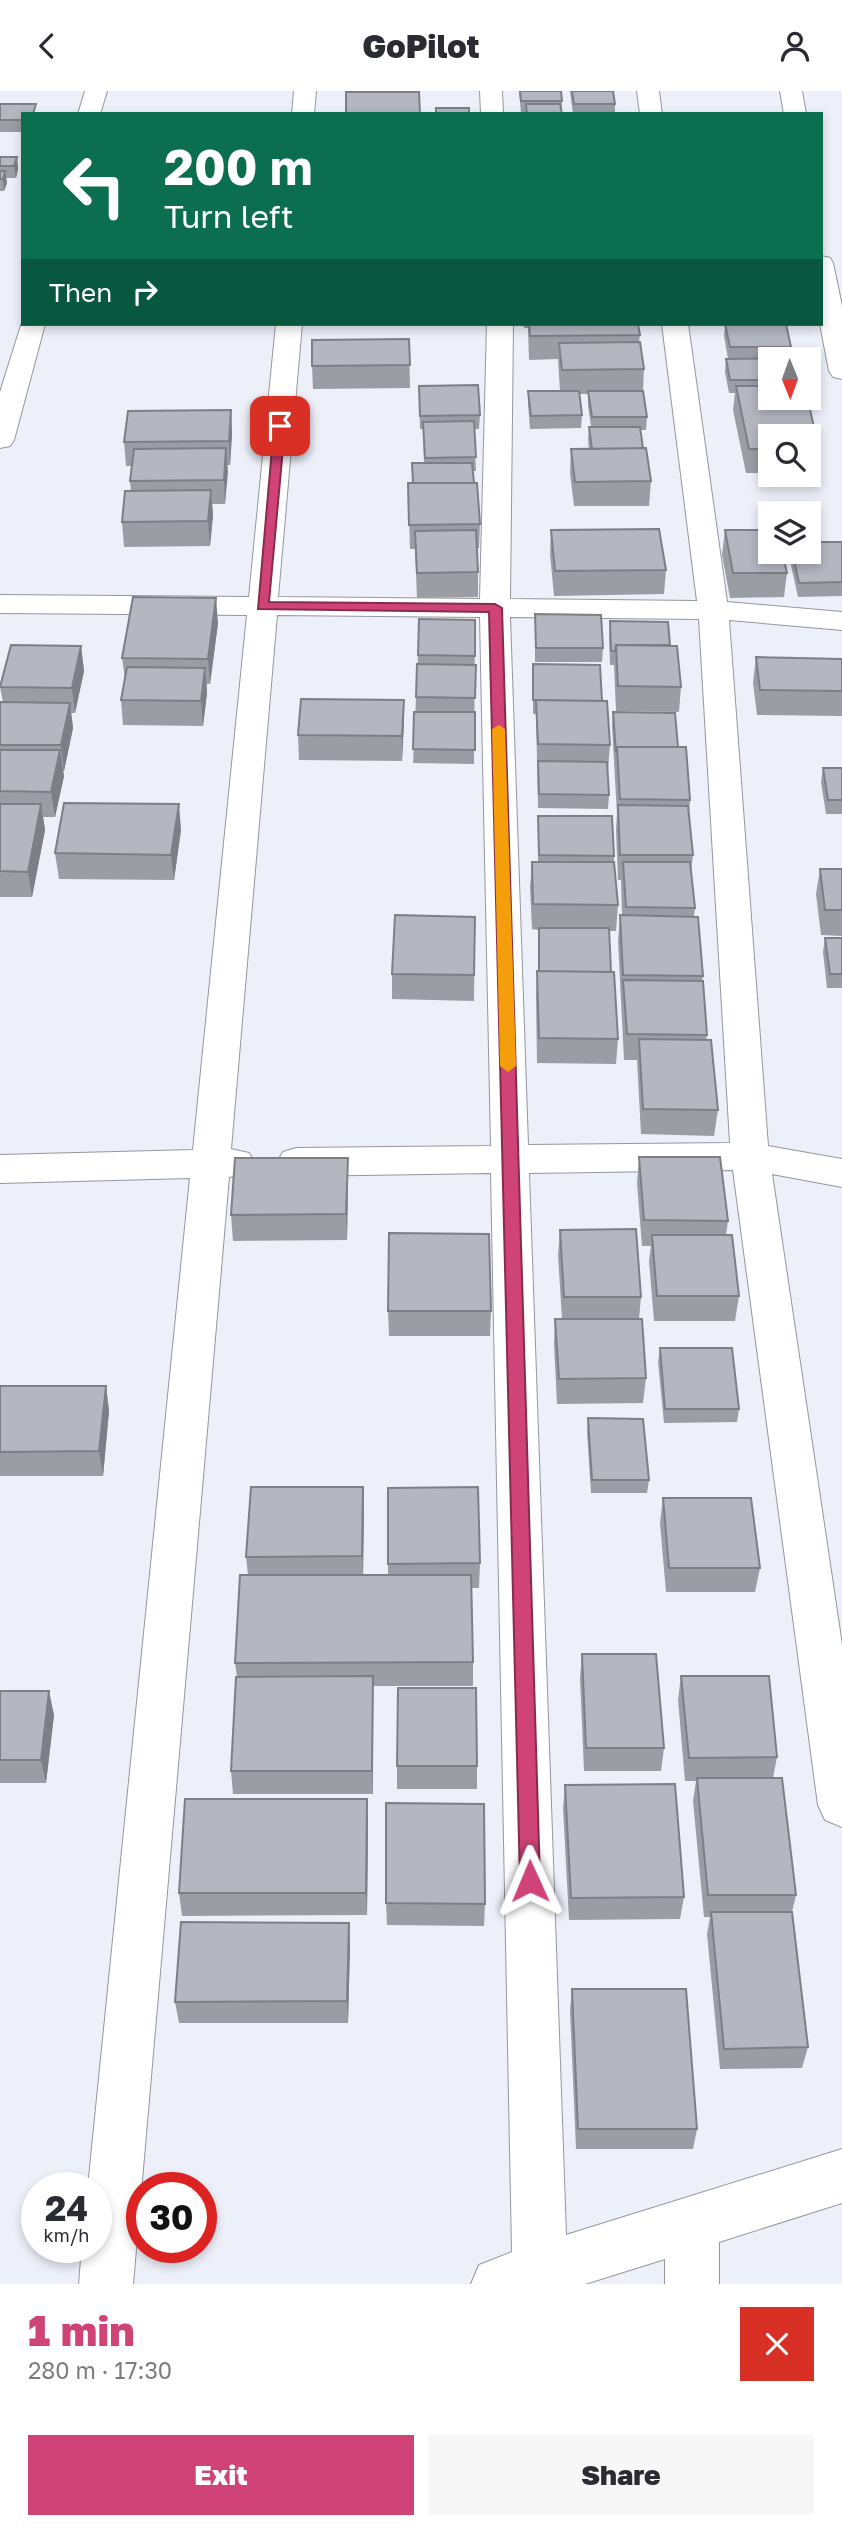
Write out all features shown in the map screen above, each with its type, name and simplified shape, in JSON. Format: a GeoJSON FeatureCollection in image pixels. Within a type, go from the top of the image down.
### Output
{"type":"FeatureCollection","features":[{"type":"Feature","properties":{"kind":"street"},"geometry":{"type":"LineString","coordinates":[[90,112],[96,91]]}},
{"type":"Feature","properties":{"kind":"street"},"geometry":{"type":"LineString","coordinates":[[303,112],[305,91]]}},
{"type":"Feature","properties":{"kind":"street"},"geometry":{"type":"LineString","coordinates":[[491,91],[492,112]]}},
{"type":"Feature","properties":{"kind":"street"},"geometry":{"type":"LineString","coordinates":[[648,91],[651,112]]}},
{"type":"Feature","properties":{"kind":"street"},"geometry":{"type":"LineString","coordinates":[[790,91],[794,112]]}},
{"type":"Feature","properties":{"kind":"street"},"geometry":{"type":"LineString","coordinates":[[823,273],[842,371]]}},
{"type":"Feature","properties":{"kind":"street"},"geometry":{"type":"LineString","coordinates":[[0,440],[31,326]]}},
{"type":"Feature","properties":{"kind":"street"},"geometry":{"type":"LineString","coordinates":[[106,2284],[289,326]]}},
{"type":"Feature","properties":{"kind":"street"},"geometry":{"type":"LineString","coordinates":[[500,326],[495,608],[510,1157],[519,2277],[842,2176]]}},
{"type":"Feature","properties":{"kind":"street"},"geometry":{"type":"LineString","coordinates":[[675,326],[713,610],[750,1156],[842,1805]]}},
{"type":"Feature","properties":{"kind":"street"},"geometry":{"type":"LineString","coordinates":[[0,604],[713,610],[842,621]]}},
{"type":"Feature","properties":{"kind":"street"},"geometry":{"type":"LineString","coordinates":[[0,1168],[510,1157],[750,1156],[842,1173]]}},
{"type":"Feature","properties":{"kind":"street"},"geometry":{"type":"LineString","coordinates":[[692,2224],[692,2284]]}},
{"type":"Feature","properties":{"kind":"building"},"geometry":{"type":"Polygon","coordinates":[[[520,91],[561,91],[562,101],[521,101],[520,91]]]}},
{"type":"Feature","properties":{"kind":"building"},"geometry":{"type":"Polygon","coordinates":[[[572,91],[613,91],[615,104],[574,104],[572,91]]]}},
{"type":"Feature","properties":{"kind":"building"},"geometry":{"type":"Polygon","coordinates":[[[346,92],[419,92],[420,112],[346,112],[346,92]]]}},
{"type":"Feature","properties":{"kind":"building"},"geometry":{"type":"Polygon","coordinates":[[[0,104],[36,104],[34,112],[21,112],[21,120],[0,120],[0,104]]]}},
{"type":"Feature","properties":{"kind":"building"},"geometry":{"type":"Polygon","coordinates":[[[526,104],[560,104],[562,112],[527,112],[526,104]]]}},
{"type":"Feature","properties":{"kind":"building"},"geometry":{"type":"Polygon","coordinates":[[[436,108],[469,108],[469,112],[436,112],[436,108]]]}},
{"type":"Feature","properties":{"kind":"building"},"geometry":{"type":"Polygon","coordinates":[[[0,157],[17,157],[14,166],[0,166],[0,157]]]}},
{"type":"Feature","properties":{"kind":"building"},"geometry":{"type":"Polygon","coordinates":[[[0,171],[5,171],[3,179],[0,179],[0,171]]]}},
{"type":"Feature","properties":{"kind":"building"},"geometry":{"type":"Polygon","coordinates":[[[529,326],[638,326],[640,335],[530,336],[529,326]]]}},
{"type":"Feature","properties":{"kind":"building"},"geometry":{"type":"Polygon","coordinates":[[[725,326],[786,326],[791,347],[730,347],[725,326]]]}},
{"type":"Feature","properties":{"kind":"building"},"geometry":{"type":"Polygon","coordinates":[[[409,339],[410,365],[312,366],[312,340],[409,339]]]}},
{"type":"Feature","properties":{"kind":"building"},"geometry":{"type":"Polygon","coordinates":[[[640,342],[644,369],[562,370],[559,343],[640,342]]]}},
{"type":"Feature","properties":{"kind":"building"},"geometry":{"type":"Polygon","coordinates":[[[726,359],[758,359],[758,380],[730,380],[726,359]]]}},
{"type":"Feature","properties":{"kind":"building"},"geometry":{"type":"Polygon","coordinates":[[[478,385],[480,415],[420,416],[419,386],[478,385]]]}},
{"type":"Feature","properties":{"kind":"building"},"geometry":{"type":"Polygon","coordinates":[[[736,386],[758,386],[758,410],[810,410],[813,424],[758,424],[758,449],[749,449],[736,386]]]}},
{"type":"Feature","properties":{"kind":"building"},"geometry":{"type":"Polygon","coordinates":[[[528,391],[579,391],[582,415],[531,416],[528,391]]]}},
{"type":"Feature","properties":{"kind":"building"},"geometry":{"type":"Polygon","coordinates":[[[588,391],[643,391],[647,417],[592,417],[588,391]]]}},
{"type":"Feature","properties":{"kind":"building"},"geometry":{"type":"Polygon","coordinates":[[[231,410],[229,441],[124,442],[128,411],[231,410]]]}},
{"type":"Feature","properties":{"kind":"building"},"geometry":{"type":"Polygon","coordinates":[[[474,421],[476,457],[425,458],[423,422],[474,421]]]}},
{"type":"Feature","properties":{"kind":"building"},"geometry":{"type":"Polygon","coordinates":[[[589,427],[640,427],[643,448],[592,449],[589,427]]]}},
{"type":"Feature","properties":{"kind":"building"},"geometry":{"type":"Polygon","coordinates":[[[226,448],[224,480],[130,481],[134,449],[226,448]]]}},
{"type":"Feature","properties":{"kind":"building"},"geometry":{"type":"Polygon","coordinates":[[[646,448],[651,481],[575,482],[571,449],[646,448]]]}},
{"type":"Feature","properties":{"kind":"building"},"geometry":{"type":"Polygon","coordinates":[[[412,463],[472,463],[474,483],[413,483],[412,463]]]}},
{"type":"Feature","properties":{"kind":"building"},"geometry":{"type":"Polygon","coordinates":[[[408,483],[477,483],[480,524],[409,525],[408,483]]]}},
{"type":"Feature","properties":{"kind":"building"},"geometry":{"type":"Polygon","coordinates":[[[211,490],[208,521],[122,522],[125,491],[211,490]]]}},
{"type":"Feature","properties":{"kind":"building"},"geometry":{"type":"Polygon","coordinates":[[[659,529],[666,570],[555,571],[551,530],[659,529]]]}},
{"type":"Feature","properties":{"kind":"building"},"geometry":{"type":"Polygon","coordinates":[[[476,530],[478,572],[417,573],[415,531],[476,530]]]}},
{"type":"Feature","properties":{"kind":"building"},"geometry":{"type":"Polygon","coordinates":[[[725,530],[758,530],[758,564],[785,564],[787,573],[733,573],[725,530]]]}},
{"type":"Feature","properties":{"kind":"building"},"geometry":{"type":"Polygon","coordinates":[[[821,542],[842,542],[842,582],[799,583],[795,564],[821,564],[821,542]]]}},
{"type":"Feature","properties":{"kind":"building"},"geometry":{"type":"Polygon","coordinates":[[[133,597],[216,598],[208,659],[122,658],[133,597]]]}},
{"type":"Feature","properties":{"kind":"building"},"geometry":{"type":"Polygon","coordinates":[[[535,614],[601,615],[603,648],[536,648],[535,614]]]}},
{"type":"Feature","properties":{"kind":"building"},"geometry":{"type":"Polygon","coordinates":[[[419,619],[475,620],[475,656],[418,655],[419,619]]]}},
{"type":"Feature","properties":{"kind":"building"},"geometry":{"type":"Polygon","coordinates":[[[610,621],[668,622],[670,645],[616,645],[615,651],[611,651],[610,621]]]}},
{"type":"Feature","properties":{"kind":"building"},"geometry":{"type":"Polygon","coordinates":[[[11,645],[81,646],[72,688],[0,687],[11,645]]]}},
{"type":"Feature","properties":{"kind":"building"},"geometry":{"type":"Polygon","coordinates":[[[616,645],[677,646],[681,687],[618,686],[616,645]]]}},
{"type":"Feature","properties":{"kind":"building"},"geometry":{"type":"Polygon","coordinates":[[[756,657],[842,659],[842,691],[760,690],[756,657]]]}},
{"type":"Feature","properties":{"kind":"building"},"geometry":{"type":"Polygon","coordinates":[[[417,664],[476,665],[475,698],[416,697],[417,664]]]}},
{"type":"Feature","properties":{"kind":"building"},"geometry":{"type":"Polygon","coordinates":[[[533,664],[600,665],[602,701],[533,700],[533,664]]]}},
{"type":"Feature","properties":{"kind":"building"},"geometry":{"type":"Polygon","coordinates":[[[127,667],[205,668],[201,701],[121,700],[127,667]]]}},
{"type":"Feature","properties":{"kind":"building"},"geometry":{"type":"Polygon","coordinates":[[[301,699],[404,700],[402,736],[298,735],[301,699]]]}},
{"type":"Feature","properties":{"kind":"building"},"geometry":{"type":"Polygon","coordinates":[[[536,700],[607,701],[610,745],[538,744],[536,700]]]}},
{"type":"Feature","properties":{"kind":"building"},"geometry":{"type":"Polygon","coordinates":[[[0,702],[70,703],[61,745],[0,745],[0,702]]]}},
{"type":"Feature","properties":{"kind":"building"},"geometry":{"type":"Polygon","coordinates":[[[414,712],[475,712],[475,750],[413,749],[414,712]]]}},
{"type":"Feature","properties":{"kind":"building"},"geometry":{"type":"Polygon","coordinates":[[[613,712],[675,713],[678,747],[617,747],[616,752],[613,712]]]}},
{"type":"Feature","properties":{"kind":"building"},"geometry":{"type":"Polygon","coordinates":[[[617,747],[686,747],[690,800],[620,799],[617,747]]]}},
{"type":"Feature","properties":{"kind":"building"},"geometry":{"type":"Polygon","coordinates":[[[0,750],[60,750],[51,792],[0,791],[0,750]]]}},
{"type":"Feature","properties":{"kind":"building"},"geometry":{"type":"Polygon","coordinates":[[[538,761],[607,762],[609,795],[539,794],[538,761]]]}},
{"type":"Feature","properties":{"kind":"building"},"geometry":{"type":"Polygon","coordinates":[[[823,768],[842,768],[842,800],[828,800],[823,768]]]}},
{"type":"Feature","properties":{"kind":"building"},"geometry":{"type":"Polygon","coordinates":[[[64,803],[179,804],[171,855],[55,853],[64,803]]]}},
{"type":"Feature","properties":{"kind":"building"},"geometry":{"type":"Polygon","coordinates":[[[0,804],[41,804],[28,872],[0,871],[0,804]]]}},
{"type":"Feature","properties":{"kind":"building"},"geometry":{"type":"Polygon","coordinates":[[[618,805],[688,806],[693,855],[620,855],[618,805]]]}},
{"type":"Feature","properties":{"kind":"building"},"geometry":{"type":"Polygon","coordinates":[[[538,816],[612,816],[614,856],[539,855],[538,816]]]}},
{"type":"Feature","properties":{"kind":"building"},"geometry":{"type":"Polygon","coordinates":[[[532,862],[614,862],[618,905],[533,904],[532,862]]]}},
{"type":"Feature","properties":{"kind":"building"},"geometry":{"type":"Polygon","coordinates":[[[623,862],[690,862],[695,908],[626,907],[623,862]]]}},
{"type":"Feature","properties":{"kind":"building"},"geometry":{"type":"Polygon","coordinates":[[[820,869],[842,869],[842,910],[825,910],[820,869]]]}},
{"type":"Feature","properties":{"kind":"building"},"geometry":{"type":"Polygon","coordinates":[[[395,915],[475,917],[474,975],[392,974],[395,915]]]}},
{"type":"Feature","properties":{"kind":"building"},"geometry":{"type":"Polygon","coordinates":[[[620,915],[698,917],[703,976],[623,975],[620,915]]]}},
{"type":"Feature","properties":{"kind":"building"},"geometry":{"type":"Polygon","coordinates":[[[539,928],[609,928],[611,972],[539,971],[539,928]]]}},
{"type":"Feature","properties":{"kind":"building"},"geometry":{"type":"Polygon","coordinates":[[[825,938],[842,938],[842,974],[830,974],[825,938]]]}},
{"type":"Feature","properties":{"kind":"building"},"geometry":{"type":"Polygon","coordinates":[[[537,971],[614,972],[618,1039],[539,1038],[537,971]]]}},
{"type":"Feature","properties":{"kind":"building"},"geometry":{"type":"Polygon","coordinates":[[[623,980],[703,981],[707,1035],[627,1034],[623,980]]]}},
{"type":"Feature","properties":{"kind":"building"},"geometry":{"type":"Polygon","coordinates":[[[639,1039],[711,1040],[718,1110],[643,1109],[639,1039]]]}},
{"type":"Feature","properties":{"kind":"building"},"geometry":{"type":"Polygon","coordinates":[[[639,1157],[720,1157],[728,1221],[644,1220],[639,1157]]]}},
{"type":"Feature","properties":{"kind":"building"},"geometry":{"type":"Polygon","coordinates":[[[235,1158],[348,1158],[346,1214],[231,1215],[235,1158]]]}},
{"type":"Feature","properties":{"kind":"building"},"geometry":{"type":"Polygon","coordinates":[[[636,1229],[641,1297],[564,1297],[560,1230],[636,1229]]]}},
{"type":"Feature","properties":{"kind":"building"},"geometry":{"type":"Polygon","coordinates":[[[389,1233],[489,1234],[491,1311],[388,1311],[389,1233]]]}},
{"type":"Feature","properties":{"kind":"building"},"geometry":{"type":"Polygon","coordinates":[[[652,1235],[732,1235],[739,1296],[657,1296],[652,1235]]]}},
{"type":"Feature","properties":{"kind":"building"},"geometry":{"type":"Polygon","coordinates":[[[555,1319],[642,1319],[646,1378],[559,1379],[555,1319]]]}},
{"type":"Feature","properties":{"kind":"building"},"geometry":{"type":"Polygon","coordinates":[[[660,1348],[732,1348],[739,1409],[665,1409],[660,1348]]]}},
{"type":"Feature","properties":{"kind":"building"},"geometry":{"type":"Polygon","coordinates":[[[0,1386],[106,1386],[99,1451],[0,1452],[0,1386]]]}},
{"type":"Feature","properties":{"kind":"building"},"geometry":{"type":"Polygon","coordinates":[[[588,1418],[643,1419],[649,1480],[592,1480],[588,1418]]]}},
{"type":"Feature","properties":{"kind":"building"},"geometry":{"type":"Polygon","coordinates":[[[251,1487],[363,1487],[362,1556],[246,1557],[251,1487]]]}},
{"type":"Feature","properties":{"kind":"building"},"geometry":{"type":"Polygon","coordinates":[[[478,1487],[480,1563],[388,1564],[388,1488],[478,1487]]]}},
{"type":"Feature","properties":{"kind":"building"},"geometry":{"type":"Polygon","coordinates":[[[663,1498],[751,1498],[760,1568],[669,1568],[663,1498]]]}},
{"type":"Feature","properties":{"kind":"building"},"geometry":{"type":"Polygon","coordinates":[[[240,1575],[471,1575],[473,1662],[235,1663],[240,1575]]]}},
{"type":"Feature","properties":{"kind":"building"},"geometry":{"type":"Polygon","coordinates":[[[582,1654],[656,1654],[664,1748],[586,1748],[582,1654]]]}},
{"type":"Feature","properties":{"kind":"building"},"geometry":{"type":"Polygon","coordinates":[[[373,1676],[372,1771],[231,1771],[236,1677],[373,1676]]]}},
{"type":"Feature","properties":{"kind":"building"},"geometry":{"type":"Polygon","coordinates":[[[681,1676],[769,1676],[777,1757],[689,1758],[681,1676]]]}},
{"type":"Feature","properties":{"kind":"building"},"geometry":{"type":"Polygon","coordinates":[[[398,1688],[476,1688],[477,1766],[397,1766],[398,1688]]]}},
{"type":"Feature","properties":{"kind":"building"},"geometry":{"type":"Polygon","coordinates":[[[0,1691],[49,1691],[41,1760],[0,1760],[0,1691]]]}},
{"type":"Feature","properties":{"kind":"building"},"geometry":{"type":"Polygon","coordinates":[[[697,1778],[782,1778],[796,1895],[708,1895],[697,1778]]]}},
{"type":"Feature","properties":{"kind":"building"},"geometry":{"type":"Polygon","coordinates":[[[675,1784],[684,1897],[571,1898],[565,1785],[675,1784]]]}},
{"type":"Feature","properties":{"kind":"building"},"geometry":{"type":"Polygon","coordinates":[[[185,1799],[367,1799],[366,1893],[179,1893],[185,1799]]]}},
{"type":"Feature","properties":{"kind":"building"},"geometry":{"type":"Polygon","coordinates":[[[386,1803],[484,1804],[485,1904],[386,1903],[386,1803]]]}},
{"type":"Feature","properties":{"kind":"building"},"geometry":{"type":"Polygon","coordinates":[[[711,1912],[792,1912],[808,2047],[724,2049],[711,1912]]]}},
{"type":"Feature","properties":{"kind":"building"},"geometry":{"type":"Polygon","coordinates":[[[181,1922],[349,1923],[347,2001],[175,2002],[181,1922]]]}},
{"type":"Feature","properties":{"kind":"building"},"geometry":{"type":"Polygon","coordinates":[[[572,1989],[686,1989],[697,2129],[578,2129],[572,1989]]]}},
{"type":"Feature","properties":{"kind":"slow traffic"},"geometry":{"type":"LineString","coordinates":[[499,729],[508,1066]]}},
{"type":"Feature","properties":{"kind":"route"},"geometry":{"type":"LineString","coordinates":[[280,426],[263,606],[495,608],[530,1881]]}}]}
